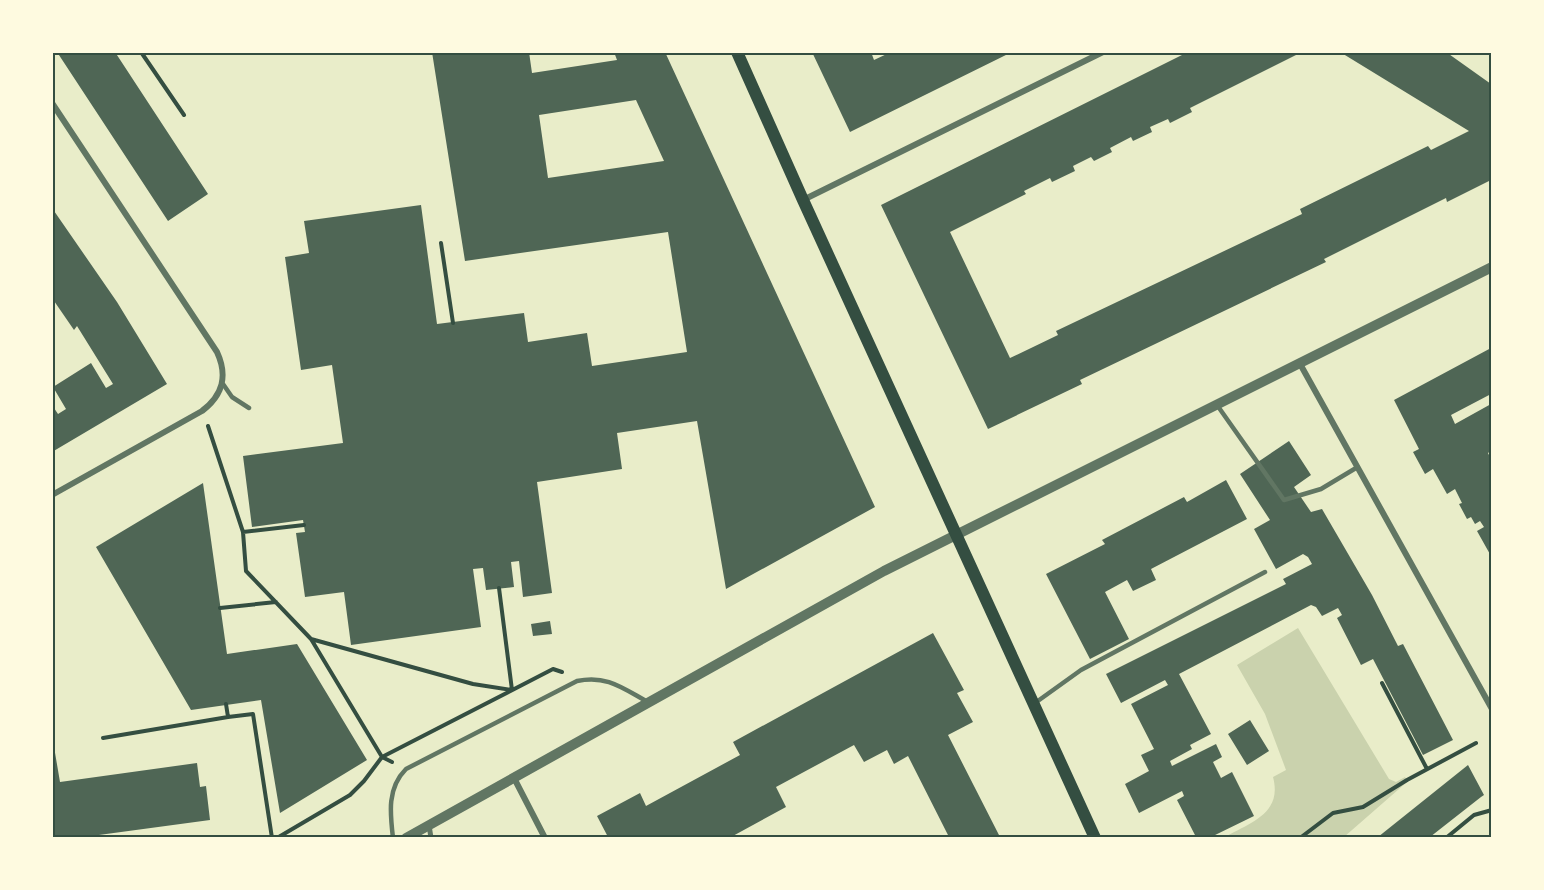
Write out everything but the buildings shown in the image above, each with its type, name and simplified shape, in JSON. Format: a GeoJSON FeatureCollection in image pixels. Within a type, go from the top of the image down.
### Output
{"type":"FeatureCollection","features":[{"type":"Feature","properties":{"kind":"main road"},"geometry":{"type":"LineString","coordinates":[[737,52],[802,201],[1095,837]]}},
{"type":"Feature","properties":{"kind":"street"},"geometry":{"type":"LineString","coordinates":[[802,201],[1103,52]]}},
{"type":"Feature","properties":{"kind":"street"},"geometry":{"type":"LineString","coordinates":[[52,103],[217,352],[222,362],[223,384],[218,395],[202,411],[52,495]]}},
{"type":"Feature","properties":{"kind":"street"},"geometry":{"type":"LineString","coordinates":[[406,837],[884,571],[1491,267]]}},
{"type":"Feature","properties":{"kind":"street"},"geometry":{"type":"LineString","coordinates":[[1299,362],[1491,709]]}},
{"type":"Feature","properties":{"kind":"street"},"geometry":{"type":"LineString","coordinates":[[514,778],[545,837]]}},
{"type":"Feature","properties":{"kind":"street"},"geometry":{"type":"LineString","coordinates":[[429,825],[431,837]]}},
{"type":"Feature","properties":{"kind":"lane"},"geometry":{"type":"LineString","coordinates":[[223,384],[232,398],[249,408]]}},
{"type":"Feature","properties":{"kind":"lane"},"geometry":{"type":"LineString","coordinates":[[1217,405],[1284,500],[1321,489],[1356,468]]}},
{"type":"Feature","properties":{"kind":"lane"},"geometry":{"type":"LineString","coordinates":[[1033,705],[1082,670],[1264,572]]}},
{"type":"Feature","properties":{"kind":"lane"},"geometry":{"type":"LineString","coordinates":[[393,837],[390,806],[395,784],[406,769],[577,681],[599,679],[611,681],[648,703]]}},
{"type":"Feature","properties":{"kind":"path"},"geometry":{"type":"LineString","coordinates":[[141,52],[184,115]]}},
{"type":"Feature","properties":{"kind":"path"},"geometry":{"type":"LineString","coordinates":[[441,243],[453,322]]}},
{"type":"Feature","properties":{"kind":"path"},"geometry":{"type":"LineString","coordinates":[[216,447],[243,532],[246,571],[311,639],[382,757],[406,769]]}},
{"type":"Feature","properties":{"kind":"path"},"geometry":{"type":"LineString","coordinates":[[243,532],[304,525]]}},
{"type":"Feature","properties":{"kind":"path"},"geometry":{"type":"LineString","coordinates":[[311,639],[473,684],[512,690],[499,588]]}},
{"type":"Feature","properties":{"kind":"path"},"geometry":{"type":"LineString","coordinates":[[220,609],[276,602]]}},
{"type":"Feature","properties":{"kind":"path"},"geometry":{"type":"LineString","coordinates":[[1382,683],[1427,769]]}},
{"type":"Feature","properties":{"kind":"path"},"geometry":{"type":"LineString","coordinates":[[226,704],[228,717]]}},
{"type":"Feature","properties":{"kind":"path"},"geometry":{"type":"LineString","coordinates":[[103,738],[253,714],[272,837]]}},
{"type":"Feature","properties":{"kind":"path"},"geometry":{"type":"LineString","coordinates":[[1300,837],[1333,813],[1363,807],[1407,780],[1476,743]]}},
{"type":"Feature","properties":{"kind":"path"},"geometry":{"type":"LineString","coordinates":[[1446,837],[1474,815],[1491,810]]}},
{"type":"Feature","properties":{"kind":"green space"},"geometry":{"type":"Polygon","coordinates":[[[1298,628],[1389,779],[1396,782],[1405,777],[1407,782],[1344,837],[1223,838],[1262,816],[1273,800],[1275,790],[1273,777],[1286,770],[1265,714],[1237,665],[1298,628]]]}}]}
